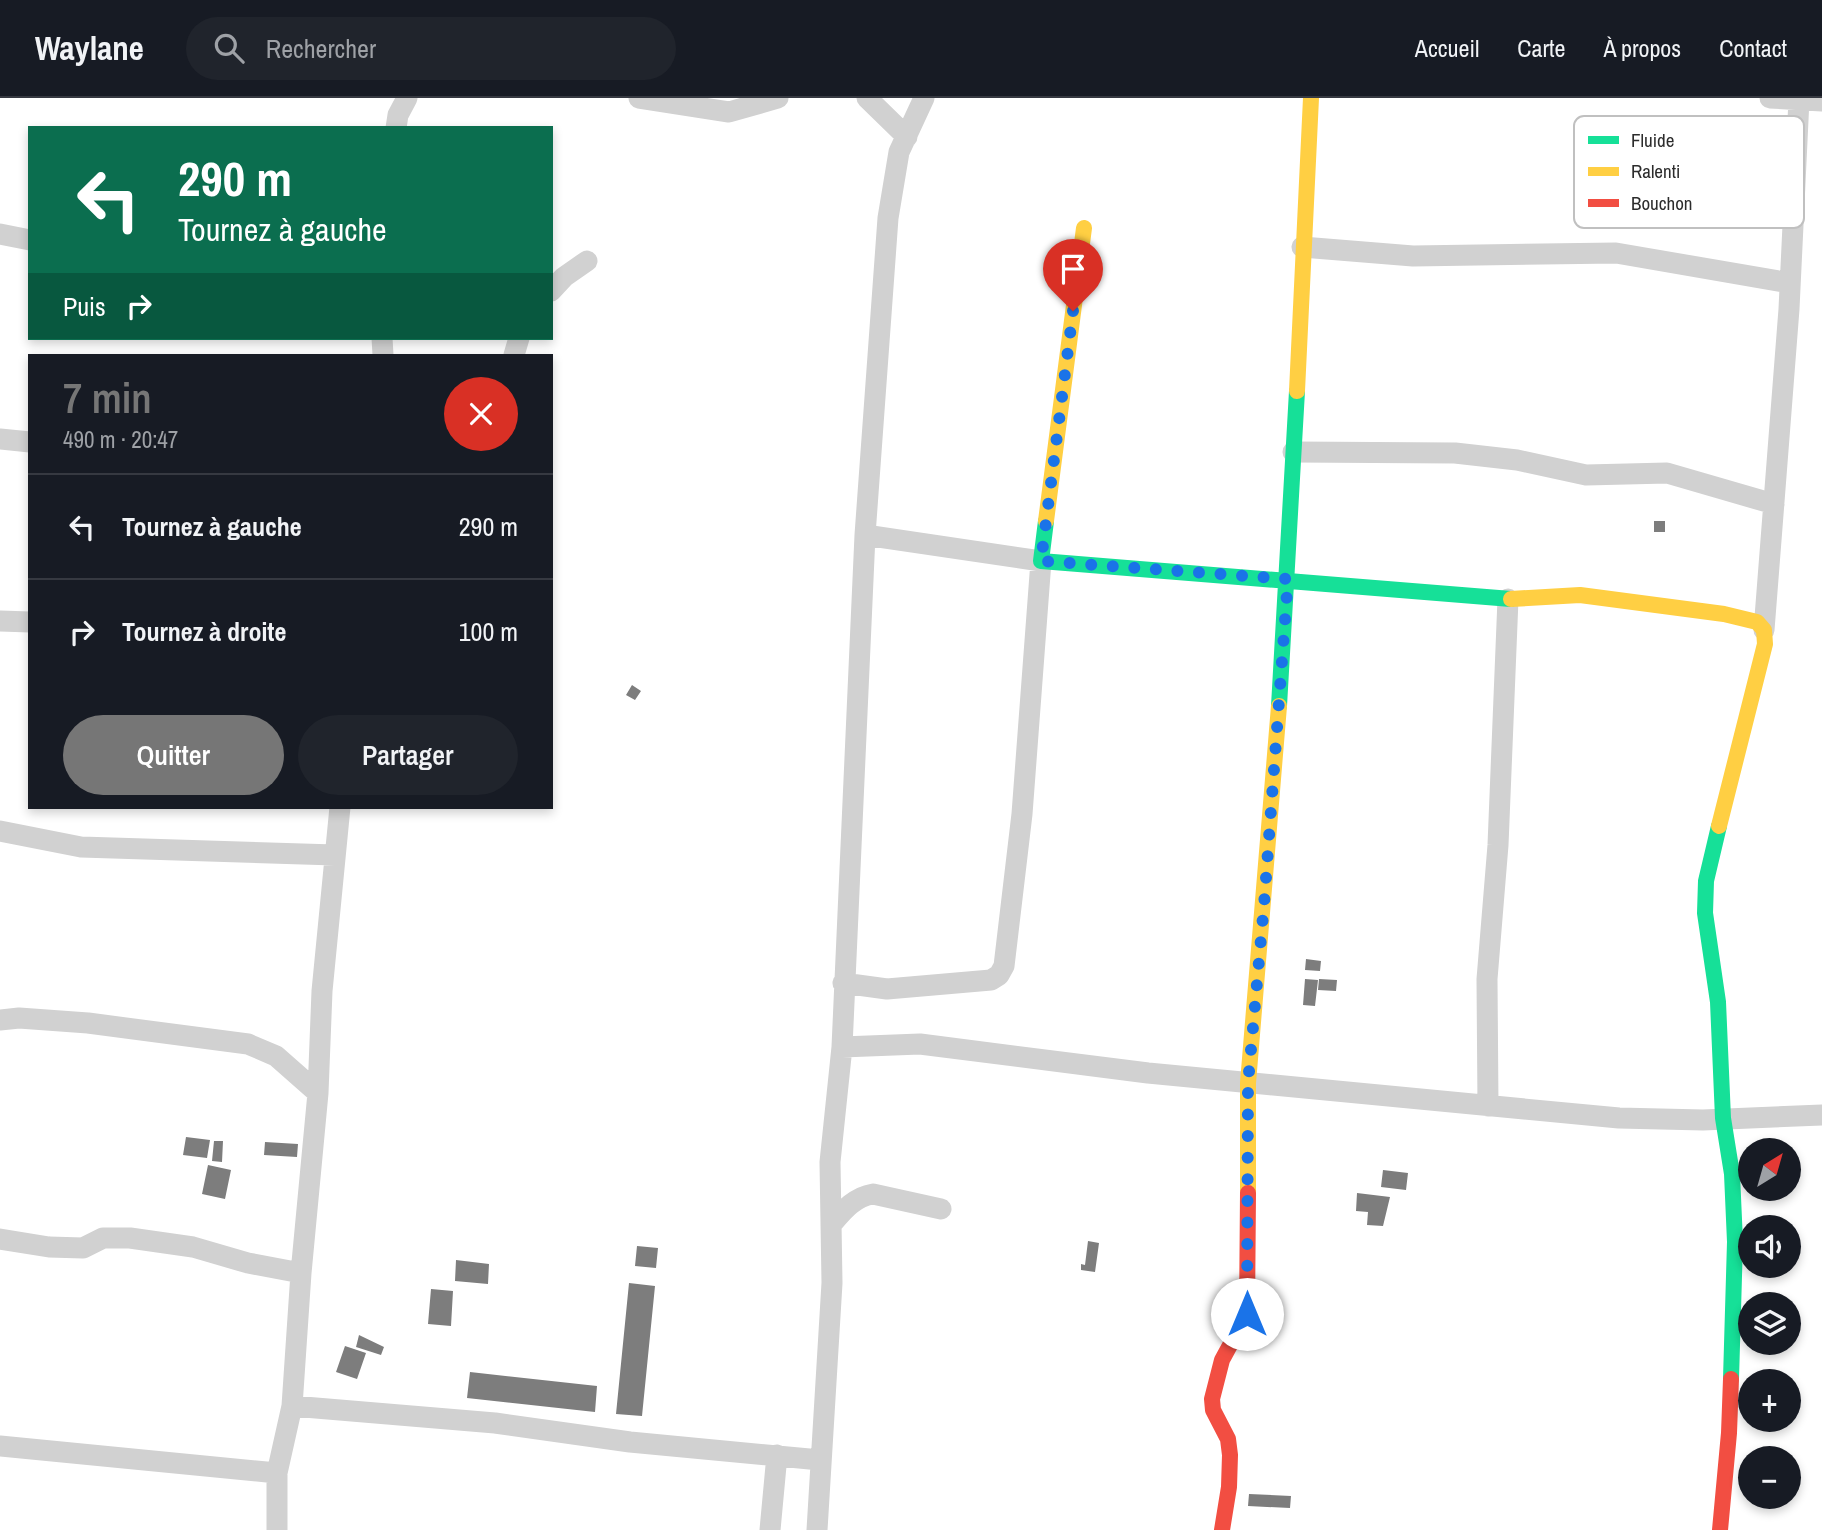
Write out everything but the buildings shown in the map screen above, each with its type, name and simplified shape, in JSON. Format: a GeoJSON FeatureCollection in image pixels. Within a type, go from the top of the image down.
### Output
{"type":"FeatureCollection","features":[{"type":"Feature","properties":{"kind":"street"},"geometry":{"type":"LineString","coordinates":[[396,126],[398,115],[407,98]]}},
{"type":"Feature","properties":{"kind":"street"},"geometry":{"type":"LineString","coordinates":[[639,98],[729,112],[778,98]]}},
{"type":"Feature","properties":{"kind":"street"},"geometry":{"type":"LineString","coordinates":[[866,98],[907,137]]}},
{"type":"Feature","properties":{"kind":"street"},"geometry":{"type":"LineString","coordinates":[[817,1530],[832,1283],[830,1162],[842,1047],[865,535],[888,218],[899,152],[924,98]]}},
{"type":"Feature","properties":{"kind":"street"},"geometry":{"type":"LineString","coordinates":[[1222,1530],[1230,1487],[1229,1444],[1213,1410],[1215,1385],[1229,1344],[1247,1314],[1248,1083],[1288,579],[1311,98]]}},
{"type":"Feature","properties":{"kind":"street"},"geometry":{"type":"LineString","coordinates":[[1770,98],[1822,101]]}},
{"type":"Feature","properties":{"kind":"street"},"geometry":{"type":"LineString","coordinates":[[843,983],[887,989],[991,980],[999,975],[1004,966],[1022,814],[1041,561],[1084,228]]}},
{"type":"Feature","properties":{"kind":"street"},"geometry":{"type":"LineString","coordinates":[[1720,1530],[1729,1433],[1735,1242],[1732,1174],[1723,1118],[1718,1002],[1705,914],[1706,881],[1737,746],[1765,644],[1793,228]]}},
{"type":"Feature","properties":{"kind":"street"},"geometry":{"type":"LineString","coordinates":[[0,234],[28,240]]}},
{"type":"Feature","properties":{"kind":"street"},"geometry":{"type":"LineString","coordinates":[[1302,247],[1413,256],[1616,253],[1790,283]]}},
{"type":"Feature","properties":{"kind":"street"},"geometry":{"type":"LineString","coordinates":[[553,289],[564,277],[587,261]]}},
{"type":"Feature","properties":{"kind":"street"},"geometry":{"type":"LineString","coordinates":[[0,439],[28,442]]}},
{"type":"Feature","properties":{"kind":"street"},"geometry":{"type":"LineString","coordinates":[[1293,452],[1455,453],[1517,460],[1586,475],[1667,474],[1774,504]]}},
{"type":"Feature","properties":{"kind":"street"},"geometry":{"type":"LineString","coordinates":[[865,535],[1041,561],[1508,599],[1580,595],[1724,614],[1757,622],[1764,630]]}},
{"type":"Feature","properties":{"kind":"street"},"geometry":{"type":"LineString","coordinates":[[1488,1106],[1488,979],[1498,845],[1508,599]]}},
{"type":"Feature","properties":{"kind":"street"},"geometry":{"type":"LineString","coordinates":[[0,621],[28,622]]}},
{"type":"Feature","properties":{"kind":"street"},"geometry":{"type":"LineString","coordinates":[[277,1530],[277,1473],[292,1406],[318,1093],[322,991],[340,809]]}},
{"type":"Feature","properties":{"kind":"street"},"geometry":{"type":"LineString","coordinates":[[0,831],[81,847],[335,855]]}},
{"type":"Feature","properties":{"kind":"street"},"geometry":{"type":"LineString","coordinates":[[0,1020],[19,1018],[88,1023],[248,1044],[276,1056],[318,1093]]}},
{"type":"Feature","properties":{"kind":"street"},"geometry":{"type":"LineString","coordinates":[[842,1047],[920,1044],[1248,1083],[1619,1118],[1703,1120],[1822,1115]]}},
{"type":"Feature","properties":{"kind":"street"},"geometry":{"type":"LineString","coordinates":[[831,1225],[847,1207],[863,1195],[873,1194],[941,1209]]}},
{"type":"Feature","properties":{"kind":"street"},"geometry":{"type":"LineString","coordinates":[[0,1239],[49,1247],[83,1248],[103,1238],[130,1238],[193,1247],[248,1263],[301,1273]]}},
{"type":"Feature","properties":{"kind":"street"},"geometry":{"type":"LineString","coordinates":[[292,1406],[495,1423],[630,1442],[820,1460]]}},
{"type":"Feature","properties":{"kind":"street"},"geometry":{"type":"LineString","coordinates":[[0,1446],[277,1473]]}},
{"type":"Feature","properties":{"kind":"street"},"geometry":{"type":"LineString","coordinates":[[770,1530],[777,1455]]}},
{"type":"Feature","properties":{"kind":"traffic: fast"},"geometry":{"type":"LineString","coordinates":[[1279,706],[1297,391]]}},
{"type":"Feature","properties":{"kind":"traffic: fast"},"geometry":{"type":"LineString","coordinates":[[1046,521],[1041,561],[1511,599]]}},
{"type":"Feature","properties":{"kind":"traffic: fast"},"geometry":{"type":"LineString","coordinates":[[1719,826],[1706,881],[1705,913],[1718,1002],[1723,1118],[1732,1174],[1735,1242],[1731,1379]]}},
{"type":"Feature","properties":{"kind":"traffic: slow"},"geometry":{"type":"LineString","coordinates":[[1297,391],[1311,98]]}},
{"type":"Feature","properties":{"kind":"traffic: slow"},"geometry":{"type":"LineString","coordinates":[[1046,521],[1084,228]]}},
{"type":"Feature","properties":{"kind":"traffic: slow"},"geometry":{"type":"LineString","coordinates":[[1511,599],[1580,595],[1724,614],[1757,622],[1764,630],[1765,644],[1719,826]]}},
{"type":"Feature","properties":{"kind":"traffic: slow"},"geometry":{"type":"LineString","coordinates":[[1248,1193],[1248,1083],[1279,706]]}},
{"type":"Feature","properties":{"kind":"traffic: jam"},"geometry":{"type":"LineString","coordinates":[[1222,1530],[1229,1487],[1230,1455],[1228,1439],[1213,1410],[1212,1399],[1222,1360],[1247,1314],[1248,1193]]}},
{"type":"Feature","properties":{"kind":"traffic: jam"},"geometry":{"type":"LineString","coordinates":[[1720,1530],[1731,1379]]}},
{"type":"Feature","properties":{"kind":"route"},"geometry":{"type":"LineString","coordinates":[[1073,311],[1041,561],[1288,579],[1248,1083],[1247,1314]]}}]}
